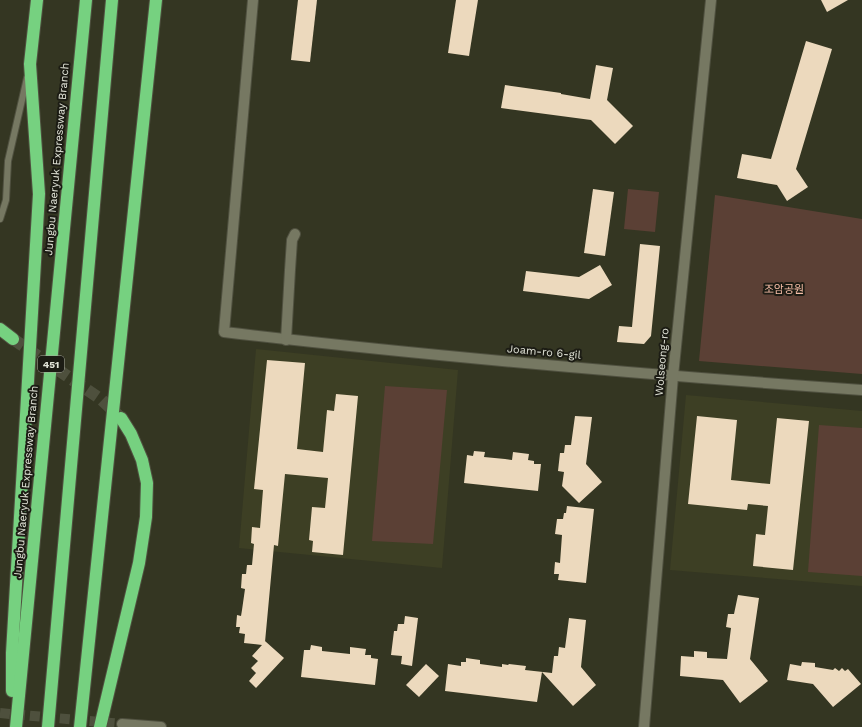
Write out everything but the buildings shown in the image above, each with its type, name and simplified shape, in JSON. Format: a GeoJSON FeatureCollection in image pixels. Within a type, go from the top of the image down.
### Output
{"type":"FeatureCollection","features":[{"type":"Feature","properties":{"kind":"highway"},"geometry":{"type":"LineString","coordinates":[[13,727],[12,653],[40,194],[30,64],[37,0]]}},
{"type":"Feature","properties":{"kind":"highway","name":"Jungbu Naeryuk Expressway Branch"},"geometry":{"type":"LineString","coordinates":[[16,727],[86,0]]}},
{"type":"Feature","properties":{"kind":"highway","name":"451"},"geometry":{"type":"LineString","coordinates":[[48,727],[68,517],[112,0]]}},
{"type":"Feature","properties":{"kind":"highway"},"geometry":{"type":"LineString","coordinates":[[80,727],[156,0]]}},
{"type":"Feature","properties":{"kind":"highway"},"geometry":{"type":"LineString","coordinates":[[0,329],[13,339]]}},
{"type":"Feature","properties":{"kind":"highway"},"geometry":{"type":"LineString","coordinates":[[100,727],[139,563],[146,517],[147,483],[142,460],[131,434],[121,418]]}},
{"type":"Feature","properties":{"kind":"street","name":"Joam-ro 6-gil"},"geometry":{"type":"LineString","coordinates":[[253,0],[224,332],[333,345],[673,376],[862,390]]}},
{"type":"Feature","properties":{"kind":"street","name":"Wolseong-ro"},"geometry":{"type":"LineString","coordinates":[[644,727],[673,376],[711,0]]}},
{"type":"Feature","properties":{"kind":"street"},"geometry":{"type":"LineString","coordinates":[[286,340],[292,240],[296,234]]}},
{"type":"Feature","properties":{"kind":"street"},"geometry":{"type":"LineString","coordinates":[[122,724],[161,727]]}},
{"type":"Feature","properties":{"kind":"lane"},"geometry":{"type":"LineString","coordinates":[[0,219],[6,200],[8,161],[30,64]]}},
{"type":"Feature","properties":{"kind":"shaded area"},"geometry":{"type":"Polygon","coordinates":[[[256,349],[458,370],[442,568],[239,548],[256,349]]]}},
{"type":"Feature","properties":{"kind":"shaded area"},"geometry":{"type":"Polygon","coordinates":[[[686,395],[862,411],[862,586],[670,570],[686,395]]]}},
{"type":"Feature","properties":{"kind":"green space"},"geometry":{"type":"Polygon","coordinates":[[[628,189],[659,192],[655,232],[624,229],[628,189]]]}},
{"type":"Feature","properties":{"kind":"green space","name":"조암공원"},"geometry":{"type":"Polygon","coordinates":[[[715,195],[862,219],[862,374],[699,361],[715,195]]]}},
{"type":"Feature","properties":{"kind":"green space"},"geometry":{"type":"Polygon","coordinates":[[[385,386],[447,390],[433,544],[372,541],[385,386]]]}},
{"type":"Feature","properties":{"kind":"green space"},"geometry":{"type":"Polygon","coordinates":[[[819,425],[862,428],[862,576],[808,572],[819,425]]]}},
{"type":"Feature","properties":{"kind":"tunnel"},"geometry":{"type":"LineString","coordinates":[[13,339],[102,400],[119,416]]}},
{"type":"Feature","properties":{"kind":"tunnel"},"geometry":{"type":"LineString","coordinates":[[0,713],[122,724]]}}]}
